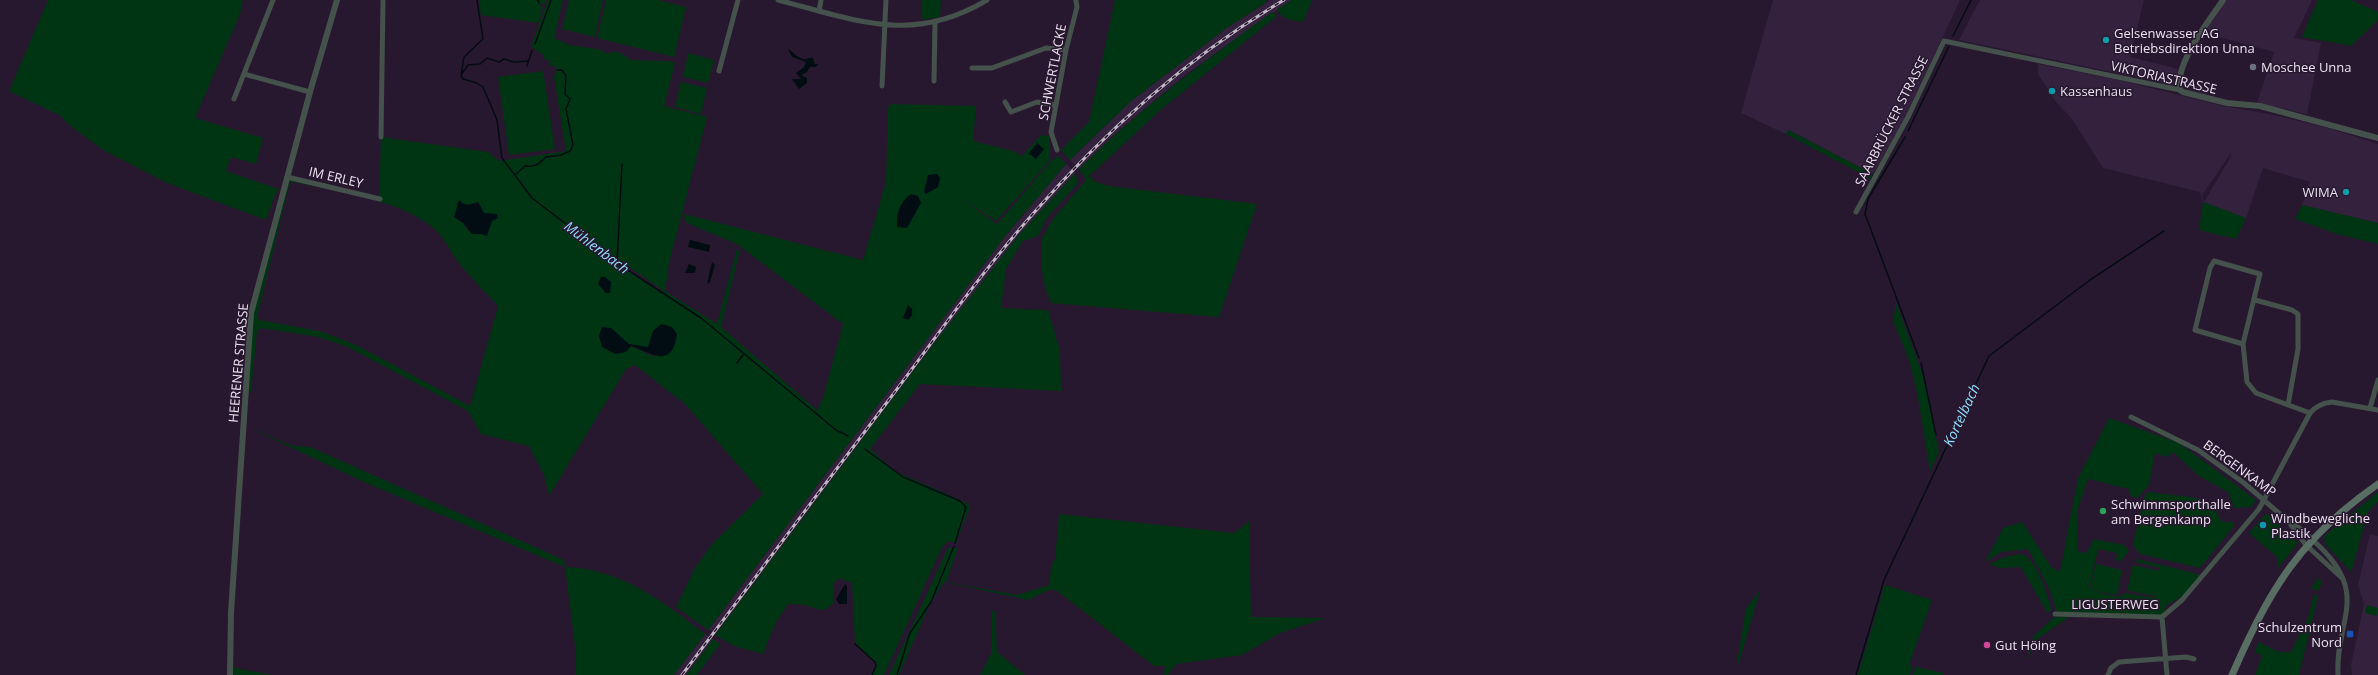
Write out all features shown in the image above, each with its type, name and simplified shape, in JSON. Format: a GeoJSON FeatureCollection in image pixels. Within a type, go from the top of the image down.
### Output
{"type":"FeatureCollection","features":[{"type":"Feature","properties":{"kind":"main road"},"geometry":{"type":"LineString","coordinates":[[2232,675],[2277,584],[2306,545],[2333,518],[2378,484]]}},
{"type":"Feature","properties":{"kind":"street"},"geometry":{"type":"LineString","coordinates":[[234,99],[273,0]]}},
{"type":"Feature","properties":{"kind":"street","name":"HEERENER STRASSE"},"geometry":{"type":"LineString","coordinates":[[332,15],[334,0]]}},
{"type":"Feature","properties":{"kind":"street","name":"HEERENER STRASSE"},"geometry":{"type":"LineString","coordinates":[[230,675],[231,613],[250,313],[310,92],[337,0]]}},
{"type":"Feature","properties":{"kind":"street"},"geometry":{"type":"LineString","coordinates":[[381,137],[383,0]]}},
{"type":"Feature","properties":{"kind":"street"},"geometry":{"type":"LineString","coordinates":[[719,71],[738,0]]}},
{"type":"Feature","properties":{"kind":"street"},"geometry":{"type":"LineString","coordinates":[[778,0],[883,26],[913,26],[935,22],[971,9],[987,0]]}},
{"type":"Feature","properties":{"kind":"street"},"geometry":{"type":"LineString","coordinates":[[819,11],[821,0]]}},
{"type":"Feature","properties":{"kind":"street"},"geometry":{"type":"LineString","coordinates":[[882,86],[883,26],[886,0]]}},
{"type":"Feature","properties":{"kind":"street","name":"SCHWERTLACKE"},"geometry":{"type":"LineString","coordinates":[[1058,150],[1051,132],[1066,50],[1077,7],[1076,0]]}},
{"type":"Feature","properties":{"kind":"street"},"geometry":{"type":"LineString","coordinates":[[2180,90],[2182,72],[2189,52],[2223,0]]}},
{"type":"Feature","properties":{"kind":"street"},"geometry":{"type":"LineString","coordinates":[[934,80],[935,22]]}},
{"type":"Feature","properties":{"kind":"street","name":"VIKTORIASTRASSE"},"geometry":{"type":"LineString","coordinates":[[1944,41],[2180,90],[2227,103],[2260,106],[2378,138]]}},
{"type":"Feature","properties":{"kind":"street","name":"SAARBRÜCKER STRASSE"},"geometry":{"type":"LineString","coordinates":[[1856,212],[1908,117],[1944,41]]}},
{"type":"Feature","properties":{"kind":"street"},"geometry":{"type":"LineString","coordinates":[[972,68],[992,68],[1046,48],[1066,50]]}},
{"type":"Feature","properties":{"kind":"street"},"geometry":{"type":"LineString","coordinates":[[244,74],[310,92]]}},
{"type":"Feature","properties":{"kind":"street"},"geometry":{"type":"LineString","coordinates":[[1005,102],[1011,112],[1036,102],[1056,106]]}},
{"type":"Feature","properties":{"kind":"street","name":"IM ERLEY"},"geometry":{"type":"LineString","coordinates":[[287,177],[380,199]]}},
{"type":"Feature","properties":{"kind":"street"},"geometry":{"type":"LineString","coordinates":[[2243,344],[2195,330],[2210,268],[2214,261],[2260,274],[2255,300],[2243,344],[2244,365],[2249,386],[2256,393],[2310,413],[2315,407],[2325,402],[2378,410]]}},
{"type":"Feature","properties":{"kind":"street"},"geometry":{"type":"LineString","coordinates":[[2255,300],[2292,310],[2298,314],[2298,349],[2288,406]]}},
{"type":"Feature","properties":{"kind":"street"},"geometry":{"type":"LineString","coordinates":[[2370,408],[2378,380]]}},
{"type":"Feature","properties":{"kind":"street","name":"LIGUSTERWEG"},"geometry":{"type":"LineString","coordinates":[[2055,614],[2162,617],[2182,600],[2248,523],[2265,499],[2310,413]]}},
{"type":"Feature","properties":{"kind":"street","name":"BERGENKAMP"},"geometry":{"type":"LineString","coordinates":[[2131,417],[2198,450],[2265,499],[2288,521],[2306,545],[2343,579]]}},
{"type":"Feature","properties":{"kind":"street","name":"BERGENKAMP"},"geometry":{"type":"LineString","coordinates":[[2288,521],[2301,528],[2338,565],[2343,579],[2348,603],[2338,658],[2338,675]]}},
{"type":"Feature","properties":{"kind":"street"},"geometry":{"type":"LineString","coordinates":[[2162,617],[2167,675]]}},
{"type":"Feature","properties":{"kind":"street"},"geometry":{"type":"LineString","coordinates":[[2108,675],[2111,668],[2119,662],[2186,657],[2194,659]]}},
{"type":"Feature","properties":{"kind":"shaded area"},"geometry":{"type":"Polygon","coordinates":[[[1271,0],[1292,0],[1185,75],[1108,140],[1079,169],[1070,160],[1130,102],[1228,27],[1271,0]]]}},
{"type":"Feature","properties":{"kind":"shaded area"},"geometry":{"type":"Polygon","coordinates":[[[1773,0],[1960,0],[1900,128],[1873,174],[1789,130],[1786,134],[1741,113],[1773,0]]]}},
{"type":"Feature","properties":{"kind":"shaded area"},"geometry":{"type":"Polygon","coordinates":[[[1980,0],[2144,0],[2130,57],[2178,69],[2174,85],[1959,40],[1980,0]]]}},
{"type":"Feature","properties":{"kind":"shaded area"},"geometry":{"type":"Polygon","coordinates":[[[2226,0],[2312,0],[2294,38],[2321,43],[2307,114],[2257,103],[2274,52],[2219,37],[2207,29],[2226,0]]]}},
{"type":"Feature","properties":{"kind":"shaded area"},"geometry":{"type":"Polygon","coordinates":[[[788,49],[803,59],[813,58],[815,64],[818,64],[816,67],[810,67],[807,72],[803,74],[802,76],[807,78],[807,83],[799,89],[792,79],[801,79],[796,73],[804,67],[806,62],[792,57],[788,49]]]}},
{"type":"Feature","properties":{"kind":"shaded area"},"geometry":{"type":"Polygon","coordinates":[[[2038,64],[2123,81],[2223,106],[2269,114],[2328,128],[2378,144],[2378,223],[2302,205],[2310,182],[2263,168],[2246,218],[2203,202],[2200,192],[2103,168],[2072,119],[2056,102],[2038,74],[2038,64]],[[2231,153],[2202,195],[2204,202],[2230,158],[2231,153]]]}},
{"type":"Feature","properties":{"kind":"shaded area"},"geometry":{"type":"Polygon","coordinates":[[[1037,143],[1044,149],[1036,159],[1030,154],[1028,155],[1037,143]]]}},
{"type":"Feature","properties":{"kind":"shaded area"},"geometry":{"type":"Polygon","coordinates":[[[1066,164],[1075,173],[932,346],[716,634],[709,629],[1006,235],[1066,164]]]}},
{"type":"Feature","properties":{"kind":"shaded area"},"geometry":{"type":"Polygon","coordinates":[[[937,174],[940,178],[938,187],[926,194],[924,192],[928,175],[937,174]]]}},
{"type":"Feature","properties":{"kind":"shaded area"},"geometry":{"type":"Polygon","coordinates":[[[911,194],[918,196],[921,203],[907,228],[897,227],[897,217],[901,204],[911,194]]]}},
{"type":"Feature","properties":{"kind":"shaded area"},"geometry":{"type":"Polygon","coordinates":[[[459,200],[468,205],[478,202],[484,213],[497,214],[498,218],[492,221],[487,236],[482,234],[472,234],[463,223],[454,217],[459,200]]]}},
{"type":"Feature","properties":{"kind":"shaded area"},"geometry":{"type":"Polygon","coordinates":[[[690,240],[710,245],[709,252],[688,247],[690,240]]]}},
{"type":"Feature","properties":{"kind":"shaded area"},"geometry":{"type":"Polygon","coordinates":[[[712,262],[715,265],[710,282],[707,284],[712,262]]]}},
{"type":"Feature","properties":{"kind":"shaded area"},"geometry":{"type":"Polygon","coordinates":[[[689,264],[696,267],[695,273],[685,273],[689,264]]]}},
{"type":"Feature","properties":{"kind":"shaded area"},"geometry":{"type":"Polygon","coordinates":[[[601,277],[605,277],[611,282],[610,293],[606,293],[598,284],[601,277]]]}},
{"type":"Feature","properties":{"kind":"shaded area"},"geometry":{"type":"Polygon","coordinates":[[[908,305],[912,309],[912,315],[908,320],[903,318],[908,305]]]}},
{"type":"Feature","properties":{"kind":"shaded area"},"geometry":{"type":"Polygon","coordinates":[[[661,324],[672,327],[677,334],[671,352],[666,355],[654,355],[631,346],[626,352],[615,354],[602,347],[599,336],[602,327],[611,328],[629,344],[648,347],[653,331],[661,324]]]}},
{"type":"Feature","properties":{"kind":"shaded area"},"geometry":{"type":"Polygon","coordinates":[[[2370,534],[2378,536],[2378,675],[2352,675],[2351,665],[2364,604],[2358,585],[2370,534]]]}},
{"type":"Feature","properties":{"kind":"shaded area"},"geometry":{"type":"Polygon","coordinates":[[[845,584],[847,586],[847,604],[839,604],[836,599],[845,584]]]}},
{"type":"Feature","properties":{"kind":"shaded area"},"geometry":{"type":"Polygon","coordinates":[[[705,634],[713,639],[686,675],[674,675],[705,634]]]}},
{"type":"Feature","properties":{"kind":"green space"},"geometry":{"type":"Polygon","coordinates":[[[48,0],[243,0],[240,14],[195,118],[263,138],[256,164],[231,157],[226,171],[279,189],[274,197],[266,220],[167,183],[103,150],[69,125],[61,116],[9,91],[48,0]]]}},
{"type":"Feature","properties":{"kind":"green space"},"geometry":{"type":"Polygon","coordinates":[[[479,0],[546,0],[545,4],[541,3],[540,6],[543,7],[538,23],[481,15],[479,0]]]}},
{"type":"Feature","properties":{"kind":"green space"},"geometry":{"type":"Polygon","coordinates":[[[548,0],[563,0],[554,38],[570,45],[602,50],[605,53],[619,52],[631,60],[669,61],[675,63],[664,106],[707,117],[669,263],[665,291],[717,324],[737,249],[740,250],[721,327],[817,410],[823,398],[843,324],[737,244],[685,222],[684,214],[863,260],[886,182],[888,108],[891,104],[976,106],[973,141],[1013,151],[1022,156],[1041,135],[1049,136],[1050,160],[996,221],[959,197],[997,224],[1051,161],[1058,156],[1066,164],[1006,235],[708,630],[676,607],[695,568],[713,543],[763,494],[685,404],[635,365],[626,369],[549,496],[544,475],[529,446],[481,434],[468,411],[348,347],[318,337],[261,328],[257,332],[251,392],[245,390],[251,313],[287,177],[379,199],[381,137],[488,152],[499,161],[566,151],[554,77],[557,69],[555,66],[549,66],[549,60],[545,60],[543,55],[531,46],[548,0]],[[290,182],[257,317],[260,320],[319,331],[358,346],[470,406],[498,306],[464,269],[439,233],[418,218],[384,203],[364,197],[290,182]],[[459,200],[454,217],[463,223],[467,230],[487,236],[492,221],[498,217],[484,213],[478,202],[468,205],[459,200]],[[589,240],[590,245],[661,293],[664,291],[589,240]],[[611,328],[631,346],[654,357],[653,331],[648,348],[629,344],[611,328]]]}},
{"type":"Feature","properties":{"kind":"green space"},"geometry":{"type":"Polygon","coordinates":[[[569,0],[603,0],[595,37],[562,29],[569,0]]]}},
{"type":"Feature","properties":{"kind":"green space"},"geometry":{"type":"Polygon","coordinates":[[[606,0],[658,0],[686,7],[674,57],[597,38],[606,0]]]}},
{"type":"Feature","properties":{"kind":"green space"},"geometry":{"type":"Polygon","coordinates":[[[921,0],[941,0],[940,17],[921,20],[921,0]]]}},
{"type":"Feature","properties":{"kind":"green space"},"geometry":{"type":"Polygon","coordinates":[[[1115,0],[1265,0],[1267,2],[1228,27],[1130,102],[1070,160],[1061,150],[1089,122],[1115,0]]]}},
{"type":"Feature","properties":{"kind":"green space"},"geometry":{"type":"Polygon","coordinates":[[[1292,0],[1312,0],[1303,22],[1291,20],[1285,17],[1279,13],[1277,9],[1292,0]]]}},
{"type":"Feature","properties":{"kind":"green space"},"geometry":{"type":"Polygon","coordinates":[[[2318,0],[2351,0],[2378,12],[2378,20],[2351,46],[2302,37],[2318,0]]]}},
{"type":"Feature","properties":{"kind":"green space"},"geometry":{"type":"Polygon","coordinates":[[[1272,12],[1277,16],[1163,108],[1089,176],[1096,182],[1109,186],[1257,204],[1219,317],[1051,303],[1045,288],[1042,270],[1042,238],[1053,219],[1086,180],[1079,169],[1124,126],[1148,106],[1221,49],[1272,12]]]}},
{"type":"Feature","properties":{"kind":"green space"},"geometry":{"type":"Polygon","coordinates":[[[688,53],[714,60],[708,83],[683,77],[688,53]]]}},
{"type":"Feature","properties":{"kind":"green space"},"geometry":{"type":"Polygon","coordinates":[[[543,71],[555,149],[509,155],[498,77],[543,71]]]}},
{"type":"Feature","properties":{"kind":"green space"},"geometry":{"type":"Polygon","coordinates":[[[681,82],[707,88],[701,114],[675,107],[681,82]]]}},
{"type":"Feature","properties":{"kind":"green space"},"geometry":{"type":"Polygon","coordinates":[[[1788,130],[1873,174],[1871,179],[1786,134],[1788,130]]]}},
{"type":"Feature","properties":{"kind":"green space"},"geometry":{"type":"Polygon","coordinates":[[[1075,173],[1078,183],[1046,219],[1038,236],[1023,241],[1006,269],[1001,308],[1048,310],[1060,351],[1061,391],[920,384],[870,449],[895,471],[967,503],[970,507],[956,543],[948,541],[942,547],[884,675],[872,675],[877,664],[855,642],[852,583],[839,578],[833,584],[833,603],[826,609],[820,610],[804,605],[788,604],[776,622],[763,654],[734,646],[715,635],[932,346],[1017,237],[1075,173]]]}},
{"type":"Feature","properties":{"kind":"green space"},"geometry":{"type":"Polygon","coordinates":[[[2203,202],[2246,218],[2236,239],[2199,230],[2203,202]]]}},
{"type":"Feature","properties":{"kind":"green space"},"geometry":{"type":"Polygon","coordinates":[[[2302,205],[2378,223],[2378,244],[2337,234],[2295,219],[2302,205]]]}},
{"type":"Feature","properties":{"kind":"green space"},"geometry":{"type":"Polygon","coordinates":[[[1896,303],[1924,379],[1939,452],[1930,471],[1917,392],[1909,360],[1893,321],[1896,303]]]}},
{"type":"Feature","properties":{"kind":"green space"},"geometry":{"type":"Polygon","coordinates":[[[2109,418],[2179,443],[2256,500],[2251,507],[2234,508],[2228,492],[2199,476],[2173,452],[2167,457],[2155,453],[2149,485],[2137,498],[2131,496],[2129,489],[2088,479],[2078,509],[2077,550],[2081,553],[2087,552],[2094,539],[2124,545],[2129,551],[2121,561],[2116,560],[2117,553],[2098,549],[2089,590],[2118,597],[2125,593],[2154,598],[2155,591],[2153,596],[2127,590],[2133,565],[2160,571],[2160,568],[2136,562],[2137,559],[2198,574],[2199,577],[2184,595],[2167,605],[2162,615],[2057,612],[2049,588],[2028,549],[2001,552],[1985,562],[2003,528],[2022,522],[2051,567],[2060,572],[2078,478],[2109,418]]]}},
{"type":"Feature","properties":{"kind":"green space"},"geometry":{"type":"Polygon","coordinates":[[[250,428],[293,446],[310,447],[564,560],[565,567],[366,483],[250,428]]]}},
{"type":"Feature","properties":{"kind":"green space"},"geometry":{"type":"Polygon","coordinates":[[[2148,492],[2190,497],[2210,502],[2222,522],[2234,522],[2234,526],[2200,568],[2140,554],[2133,545],[2141,510],[2139,504],[2148,492]]]}},
{"type":"Feature","properties":{"kind":"green space"},"geometry":{"type":"Polygon","coordinates":[[[2378,492],[2378,502],[2369,510],[2351,572],[2325,544],[2324,536],[2378,492]]]}},
{"type":"Feature","properties":{"kind":"green space"},"geometry":{"type":"Polygon","coordinates":[[[2266,513],[2298,543],[2277,569],[2277,557],[2249,533],[2266,513]]]}},
{"type":"Feature","properties":{"kind":"green space"},"geometry":{"type":"Polygon","coordinates":[[[1059,514],[1234,533],[1249,521],[1251,617],[1326,618],[1280,633],[1242,655],[1176,664],[1168,675],[1164,675],[1165,666],[1154,666],[1056,590],[1049,590],[1028,600],[944,582],[931,602],[899,675],[889,675],[948,548],[958,548],[946,582],[1017,595],[1049,585],[1051,566],[1055,559],[1059,514]]]}},
{"type":"Feature","properties":{"kind":"green space"},"geometry":{"type":"Polygon","coordinates":[[[2021,554],[2026,556],[2031,562],[2041,578],[2052,612],[2046,611],[2021,567],[2000,568],[1989,564],[2005,557],[2021,554]]]}},
{"type":"Feature","properties":{"kind":"green space"},"geometry":{"type":"Polygon","coordinates":[[[2096,564],[2122,570],[2117,595],[2090,590],[2096,564]]]}},
{"type":"Feature","properties":{"kind":"green space"},"geometry":{"type":"Polygon","coordinates":[[[565,567],[604,573],[622,580],[657,599],[705,634],[674,675],[575,675],[576,654],[565,567]]]}},
{"type":"Feature","properties":{"kind":"green space"},"geometry":{"type":"Polygon","coordinates":[[[2318,578],[2322,581],[2319,591],[2311,588],[2318,578]]]}},
{"type":"Feature","properties":{"kind":"green space"},"geometry":{"type":"Polygon","coordinates":[[[1885,585],[1932,600],[1909,665],[1913,667],[1910,675],[1858,675],[1885,585]]]}},
{"type":"Feature","properties":{"kind":"green space"},"geometry":{"type":"Polygon","coordinates":[[[1760,590],[1739,663],[1737,663],[1746,609],[1760,590]]]}},
{"type":"Feature","properties":{"kind":"green space"},"geometry":{"type":"Polygon","coordinates":[[[2314,595],[2318,596],[2299,675],[2255,675],[2262,656],[2255,652],[2258,642],[2279,652],[2291,652],[2308,618],[2314,595]]]}},
{"type":"Feature","properties":{"kind":"green space"},"geometry":{"type":"Polygon","coordinates":[[[2367,605],[2378,608],[2377,616],[2365,613],[2367,605]]]}},
{"type":"Feature","properties":{"kind":"green space"},"geometry":{"type":"Polygon","coordinates":[[[995,610],[997,652],[1025,675],[980,675],[991,654],[992,612],[995,610]]]}},
{"type":"Feature","properties":{"kind":"green space"},"geometry":{"type":"Polygon","coordinates":[[[2054,617],[2069,617],[2036,640],[2027,661],[2033,637],[2054,617]]]}},
{"type":"Feature","properties":{"kind":"green space"},"geometry":{"type":"Polygon","coordinates":[[[713,639],[720,644],[697,675],[686,675],[713,639]]]}},
{"type":"Feature","properties":{"kind":"green space"},"geometry":{"type":"Polygon","coordinates":[[[231,667],[272,675],[231,675],[231,667]]]}},
{"type":"Feature","properties":{"kind":"green space"},"geometry":{"type":"Polygon","coordinates":[[[1916,667],[1943,673],[1944,675],[1913,675],[1916,667]]]}},
{"type":"Feature","properties":{"kind":"waterway","name":"Mühlenbach"},"geometry":{"type":"LineString","coordinates":[[477,0],[483,39],[464,57],[461,76],[463,79],[477,83],[483,87],[497,120],[502,158],[532,198],[617,263],[701,318],[836,430],[848,436]]}},
{"type":"Feature","properties":{"kind":"waterway"},"geometry":{"type":"LineString","coordinates":[[535,44],[551,0]]}},
{"type":"Feature","properties":{"kind":"waterway"},"geometry":{"type":"LineString","coordinates":[[1953,36],[1971,0]]}},
{"type":"Feature","properties":{"kind":"waterway"},"geometry":{"type":"LineString","coordinates":[[1908,131],[1949,46]]}},
{"type":"Feature","properties":{"kind":"waterway"},"geometry":{"type":"LineString","coordinates":[[527,66],[532,50]]}},
{"type":"Feature","properties":{"kind":"waterway"},"geometry":{"type":"LineString","coordinates":[[461,75],[468,65],[480,64],[487,58],[499,62],[504,59],[514,62],[528,61]]}},
{"type":"Feature","properties":{"kind":"waterway"},"geometry":{"type":"LineString","coordinates":[[516,174],[525,166],[537,164],[546,157],[561,155],[570,151],[573,145],[566,109],[570,99],[565,94],[566,76],[562,70],[557,70]]}},
{"type":"Feature","properties":{"kind":"waterway"},"geometry":{"type":"LineString","coordinates":[[1905,137],[1868,199],[1865,214],[1919,358]]}},
{"type":"Feature","properties":{"kind":"waterway"},"geometry":{"type":"LineString","coordinates":[[617,263],[622,164]]}},
{"type":"Feature","properties":{"kind":"waterway","name":"Kortelbach"},"geometry":{"type":"LineString","coordinates":[[1856,675],[1884,580],[1989,356],[2090,280],[2164,231]]}},
{"type":"Feature","properties":{"kind":"waterway"},"geometry":{"type":"LineString","coordinates":[[737,363],[743,355]]}},
{"type":"Feature","properties":{"kind":"waterway"},"geometry":{"type":"LineString","coordinates":[[1921,363],[1936,435]]}},
{"type":"Feature","properties":{"kind":"waterway"},"geometry":{"type":"LineString","coordinates":[[865,449],[903,477],[960,501],[966,507],[955,543]]}},
{"type":"Feature","properties":{"kind":"waterway"},"geometry":{"type":"LineString","coordinates":[[897,675],[910,633],[931,602],[954,546]]}},
{"type":"Feature","properties":{"kind":"waterway"},"geometry":{"type":"LineString","coordinates":[[855,644],[875,662],[876,666],[872,675]]}},
{"type":"Feature","properties":{"kind":"railway"},"geometry":{"type":"LineString","coordinates":[[682,675],[976,284],[1031,216],[1088,155],[1149,98],[1181,71],[1215,46],[1284,0]]}},
{"type":"Feature","properties":{"kind":"place","name":"Gelsenwasser AG Betriebsdirektion Unna"},"geometry":{"type":"Point","coordinates":[2106,40]}},
{"type":"Feature","properties":{"kind":"place","name":"Moschee Unna"},"geometry":{"type":"Point","coordinates":[2253,67]}},
{"type":"Feature","properties":{"kind":"place","name":"Kassenhaus"},"geometry":{"type":"Point","coordinates":[2052,91]}},
{"type":"Feature","properties":{"kind":"place","name":"WIMA"},"geometry":{"type":"Point","coordinates":[2346,192]}},
{"type":"Feature","properties":{"kind":"place","name":"Schwimmsporthalle am Bergenkamp"},"geometry":{"type":"Point","coordinates":[2103,511]}},
{"type":"Feature","properties":{"kind":"place","name":"Windbewegliche Plastik"},"geometry":{"type":"Point","coordinates":[2263,525]}},
{"type":"Feature","properties":{"kind":"place","name":"Schulzentrum Nord"},"geometry":{"type":"Point","coordinates":[2350,634]}},
{"type":"Feature","properties":{"kind":"place","name":"Gut Höing"},"geometry":{"type":"Point","coordinates":[1987,645]}}]}
